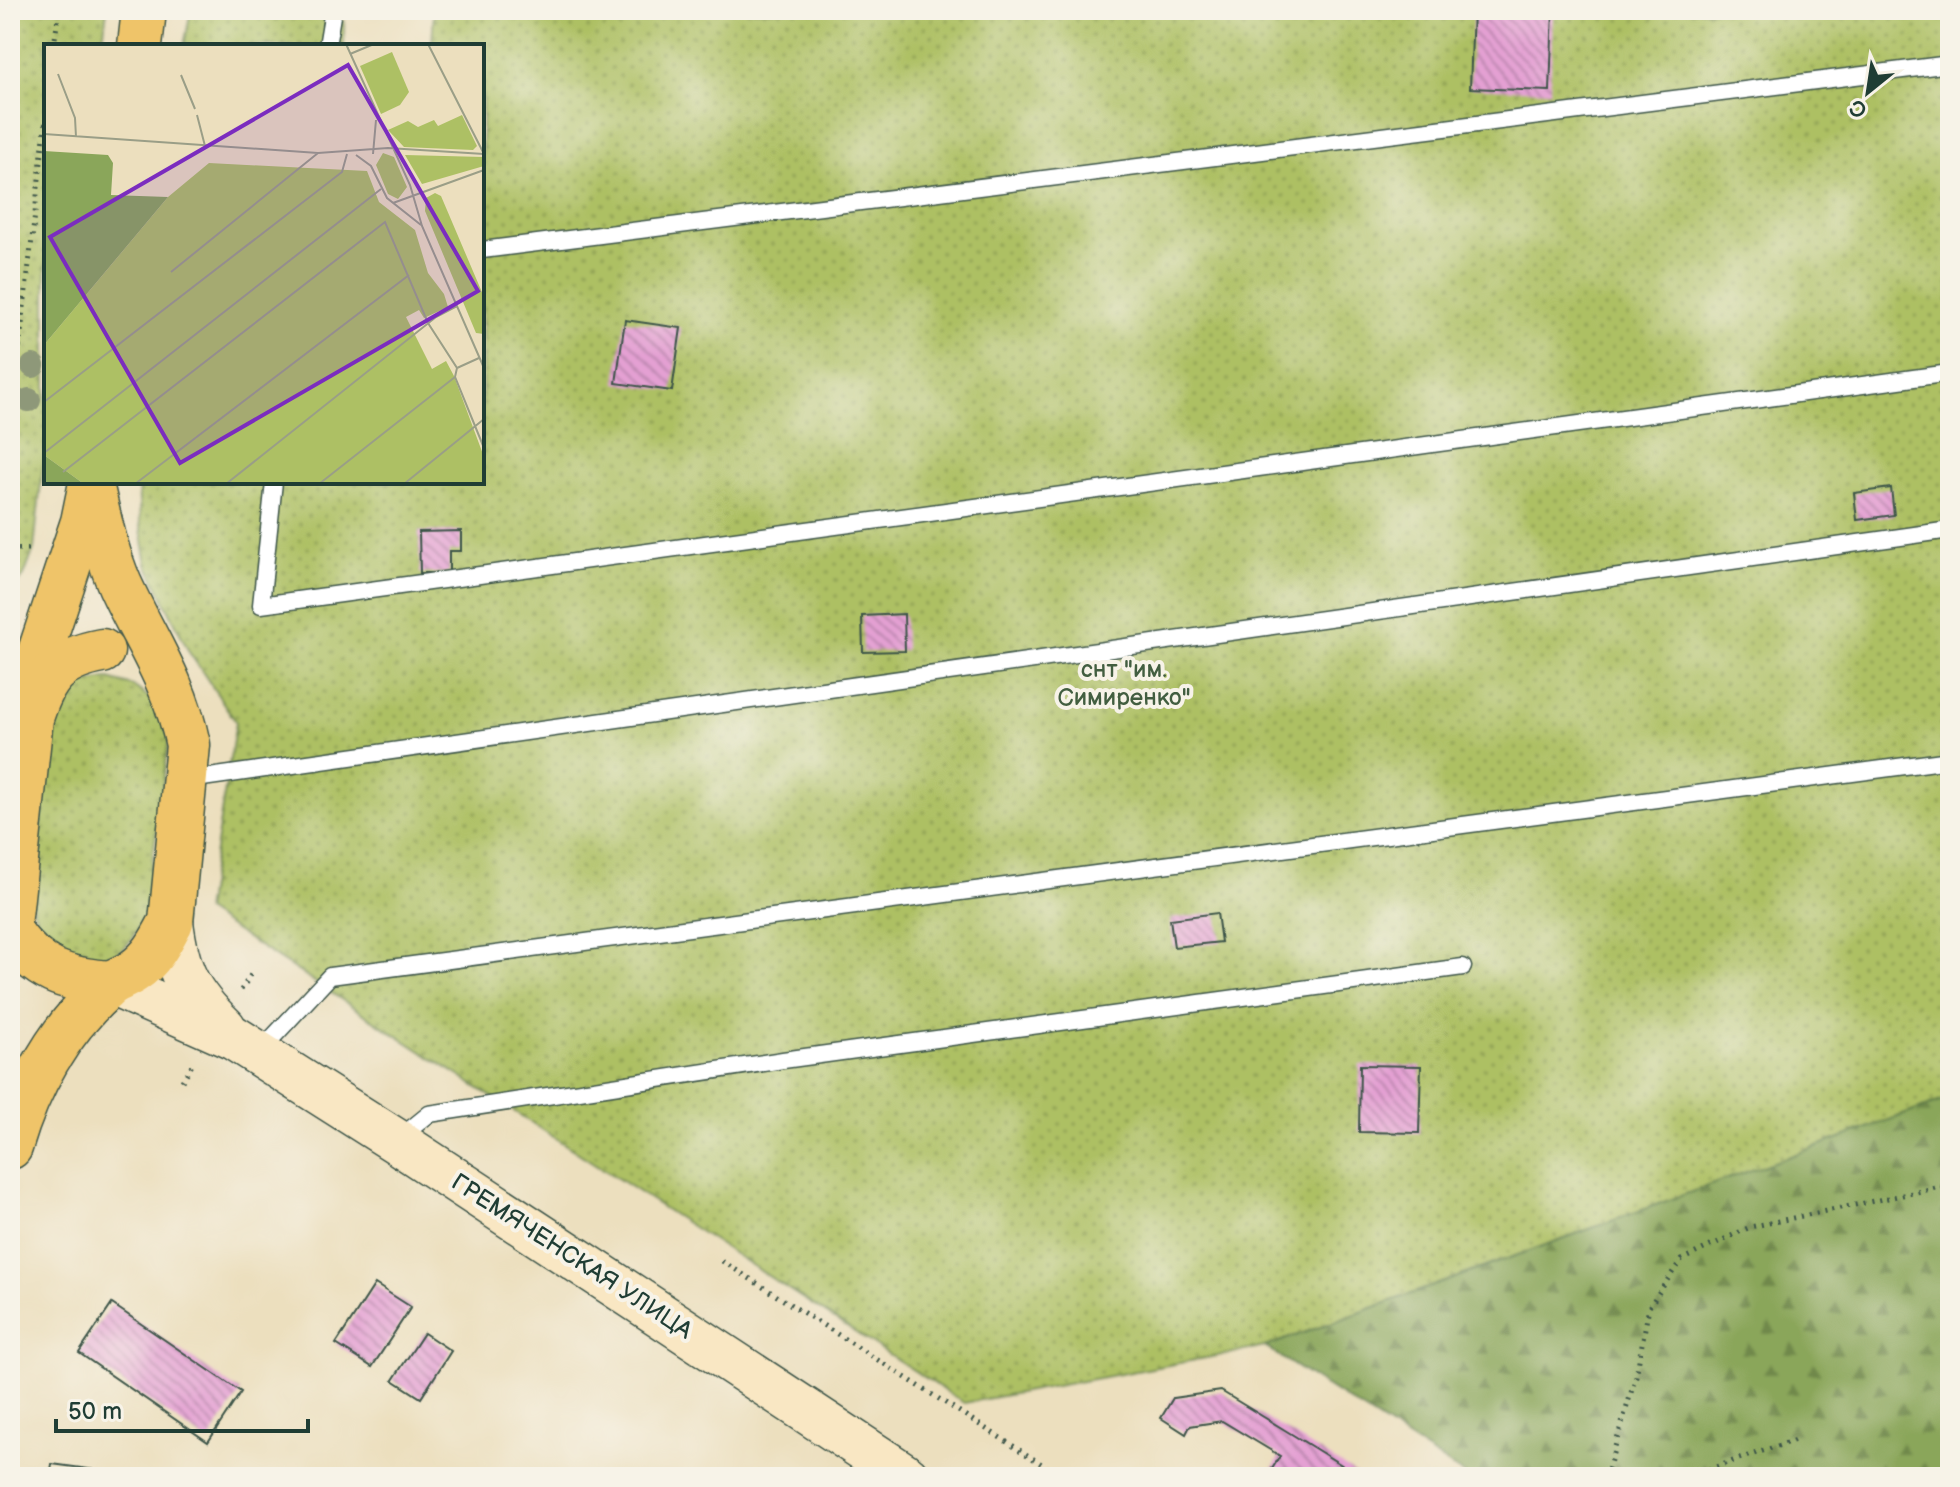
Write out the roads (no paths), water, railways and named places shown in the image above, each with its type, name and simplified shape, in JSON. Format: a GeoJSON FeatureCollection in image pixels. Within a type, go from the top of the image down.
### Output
{"type":"FeatureCollection","features":[{"type":"Feature","properties":{"kind":"main road"},"geometry":{"type":"LineString","coordinates":[[140,44],[144,10]]}},
{"type":"Feature","properties":{"kind":"main road"},"geometry":{"type":"LineString","coordinates":[[31,718],[25,651],[83,522],[92,484]]}},
{"type":"Feature","properties":{"kind":"main road"},"geometry":{"type":"LineString","coordinates":[[92,484],[105,544],[119,584],[170,681],[183,718],[188,745],[171,922],[176,959],[189,986],[209,1015],[246,1046]]}},
{"type":"Feature","properties":{"kind":"main road"},"geometry":{"type":"LineString","coordinates":[[25,651],[102,651],[150,668],[170,681]]}},
{"type":"Feature","properties":{"kind":"main road"},"geometry":{"type":"LineString","coordinates":[[10,916],[31,718],[38,694],[57,668],[71,659],[102,651]]}},
{"type":"Feature","properties":{"kind":"main road"},"geometry":{"type":"LineString","coordinates":[[10,1147],[37,1076],[57,1042],[86,1006],[111,983],[143,965],[158,947],[171,922]]}},
{"type":"Feature","properties":{"kind":"main road"},"geometry":{"type":"LineString","coordinates":[[10,932],[38,963],[55,973],[80,981],[111,983],[246,1046]]}},
{"type":"Feature","properties":{"kind":"main road"},"geometry":{"type":"LineString","coordinates":[[10,948],[10,981]]}},
{"type":"Feature","properties":{"kind":"main road","name":"ГРЕМЯЧЕНСКАЯ УЛИЦА"},"geometry":{"type":"LineString","coordinates":[[246,1046],[907,1477]]}},
{"type":"Feature","properties":{"kind":"lane"},"geometry":{"type":"LineString","coordinates":[[327,44],[333,10]]}},
{"type":"Feature","properties":{"kind":"lane"},"geometry":{"type":"LineString","coordinates":[[484,250],[1950,64]]}},
{"type":"Feature","properties":{"kind":"lane"},"geometry":{"type":"LineString","coordinates":[[274,484],[261,605],[1950,373]]}},
{"type":"Feature","properties":{"kind":"lane"},"geometry":{"type":"LineString","coordinates":[[187,780],[1950,530]]}},
{"type":"Feature","properties":{"kind":"lane"},"geometry":{"type":"LineString","coordinates":[[246,1046],[330,976],[1950,760]]}},
{"type":"Feature","properties":{"kind":"lane"},"geometry":{"type":"LineString","coordinates":[[396,1141],[429,1114],[783,1060],[1463,967]]}},
{"type":"Feature","properties":{"kind":"park label","name":"снт \"им. Симиренко\""},"geometry":{"type":"Point","coordinates":[1124,683]}}]}
